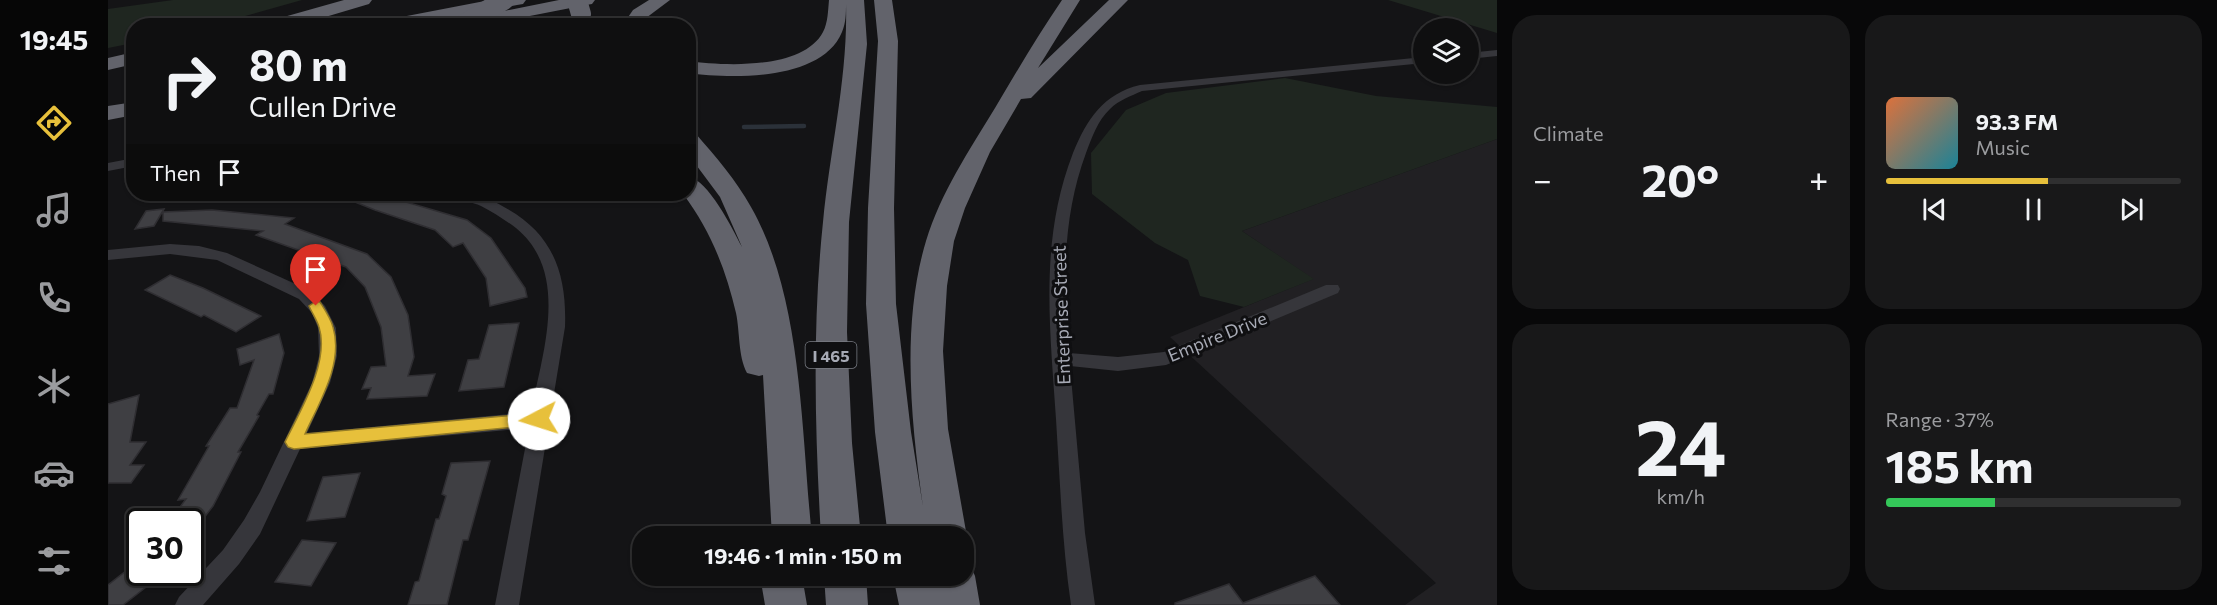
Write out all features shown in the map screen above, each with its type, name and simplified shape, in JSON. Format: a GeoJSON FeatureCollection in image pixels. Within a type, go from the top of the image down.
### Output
{"type":"FeatureCollection","features":[{"type":"Feature","properties":{"kind":"highway"},"geometry":{"type":"LineString","coordinates":[[301,18],[363,0]]}},
{"type":"Feature","properties":{"kind":"highway"},"geometry":{"type":"LineString","coordinates":[[413,18],[495,0]]}},
{"type":"Feature","properties":{"kind":"highway"},"geometry":{"type":"LineString","coordinates":[[474,18],[504,0]]}},
{"type":"Feature","properties":{"kind":"highway"},"geometry":{"type":"LineString","coordinates":[[426,18],[517,0]]}},
{"type":"Feature","properties":{"kind":"highway"},"geometry":{"type":"LineString","coordinates":[[636,18],[661,0]]}},
{"type":"Feature","properties":{"kind":"highway"},"geometry":{"type":"LineString","coordinates":[[696,68],[727,71],[747,70],[777,65],[803,56],[822,45],[831,36],[838,0]]}},
{"type":"Feature","properties":{"kind":"highway","name":"I 465"},"geometry":{"type":"LineString","coordinates":[[840,526],[834,442],[831,332],[836,222],[856,44],[855,0]]}},
{"type":"Feature","properties":{"kind":"highway"},"geometry":{"type":"LineString","coordinates":[[883,0],[888,41],[881,208],[881,304],[893,432],[906,526]]}},
{"type":"Feature","properties":{"kind":"highway"},"geometry":{"type":"LineString","coordinates":[[944,526],[930,429],[927,351],[932,286],[940,241],[952,208],[978,152],[1036,52],[1071,0]]}},
{"type":"Feature","properties":{"kind":"highway"},"geometry":{"type":"LineString","coordinates":[[1025,74],[1047,55],[1099,0]]}},
{"type":"Feature","properties":{"kind":"highway"},"geometry":{"type":"LineString","coordinates":[[1005,109],[1119,0]]}},
{"type":"Feature","properties":{"kind":"highway"},"geometry":{"type":"LineString","coordinates":[[522,18],[583,10]]}},
{"type":"Feature","properties":{"kind":"highway"},"geometry":{"type":"LineString","coordinates":[[108,64],[126,60]]}},
{"type":"Feature","properties":{"kind":"highway"},"geometry":{"type":"LineString","coordinates":[[108,80],[126,77]]}},
{"type":"Feature","properties":{"kind":"highway"},"geometry":{"type":"LineString","coordinates":[[108,96],[126,93]]}},
{"type":"Feature","properties":{"kind":"highway"},"geometry":{"type":"LineString","coordinates":[[108,115],[126,110]]}},
{"type":"Feature","properties":{"kind":"highway"},"geometry":{"type":"LineString","coordinates":[[108,115],[126,113]]}},
{"type":"Feature","properties":{"kind":"highway"},"geometry":{"type":"LineString","coordinates":[[696,148],[716,172],[736,203],[758,252],[770,292],[776,332],[791,526]]}},
{"type":"Feature","properties":{"kind":"highway"},"geometry":{"type":"LineString","coordinates":[[696,195],[720,230],[738,270],[752,313],[758,348],[768,492],[773,526]]}},
{"type":"Feature","properties":{"kind":"highway"},"geometry":{"type":"LineString","coordinates":[[783,586],[786,605]]}},
{"type":"Feature","properties":{"kind":"highway"},"geometry":{"type":"LineString","coordinates":[[796,586],[797,605]]}},
{"type":"Feature","properties":{"kind":"highway"},"geometry":{"type":"LineString","coordinates":[[845,586],[847,605]]}},
{"type":"Feature","properties":{"kind":"highway"},"geometry":{"type":"LineString","coordinates":[[916,586],[920,605]]}},
{"type":"Feature","properties":{"kind":"highway"},"geometry":{"type":"LineString","coordinates":[[956,586],[959,605]]}},
{"type":"Feature","properties":{"kind":"street"},"geometry":{"type":"LineString","coordinates":[[1479,55],[1497,53]]}},
{"type":"Feature","properties":{"kind":"street","name":"Enterprise Street"},"geometry":{"type":"LineString","coordinates":[[1083,605],[1074,541],[1055,274],[1061,212],[1077,155],[1093,123],[1108,103],[1132,91],[1153,86],[1413,61]]}},
{"type":"Feature","properties":{"kind":"street"},"geometry":{"type":"LineString","coordinates":[[108,166],[126,163]]}},
{"type":"Feature","properties":{"kind":"street"},"geometry":{"type":"LineString","coordinates":[[481,201],[494,206],[519,223],[542,248],[552,269],[557,294],[557,316],[507,605]]}},
{"type":"Feature","properties":{"kind":"street"},"geometry":{"type":"LineString","coordinates":[[108,255],[170,249],[205,252],[228,259],[305,295],[324,319],[329,345],[321,383],[294,442],[252,527],[231,557],[187,605]]}},
{"type":"Feature","properties":{"kind":"street","name":"Empire Drive"},"geometry":{"type":"LineString","coordinates":[[1062,359],[1118,364],[1166,358],[1332,290]]}},
{"type":"Feature","properties":{"kind":"street"},"geometry":{"type":"LineString","coordinates":[[294,442],[539,419]]}},
{"type":"Feature","properties":{"kind":"shaded area"},"geometry":{"type":"Polygon","coordinates":[[[173,0],[302,0],[238,18],[126,18],[126,44],[108,48],[108,9],[173,0]]]}},
{"type":"Feature","properties":{"kind":"shaded area"},"geometry":{"type":"Polygon","coordinates":[[[1388,0],[1497,0],[1497,33],[1479,28],[1479,18],[1447,18],[1388,0]]]}},
{"type":"Feature","properties":{"kind":"shaded area"},"geometry":{"type":"Polygon","coordinates":[[[1285,78],[1376,96],[1497,107],[1497,139],[1242,231],[1314,279],[1244,307],[1200,296],[1188,260],[1155,243],[1092,194],[1091,153],[1126,110],[1166,93],[1285,78]]]}},
{"type":"Feature","properties":{"kind":"shaded area"},"geometry":{"type":"Polygon","coordinates":[[[1497,139],[1497,605],[1405,605],[1436,583],[1170,337],[1313,279],[1242,231],[1497,139]]]}},
{"type":"Feature","properties":{"kind":"building"},"geometry":{"type":"Polygon","coordinates":[[[352,201],[403,201],[467,220],[491,238],[525,288],[527,297],[490,306],[486,278],[463,243],[453,247],[435,230],[352,201]]]}},
{"type":"Feature","properties":{"kind":"building"},"geometry":{"type":"Polygon","coordinates":[[[164,209],[154,226],[135,229],[146,211],[164,209]]]}},
{"type":"Feature","properties":{"kind":"building"},"geometry":{"type":"Polygon","coordinates":[[[212,210],[294,218],[285,224],[367,254],[391,277],[408,315],[414,357],[408,376],[435,374],[427,396],[367,399],[371,388],[362,389],[371,367],[386,366],[381,327],[365,287],[346,267],[256,235],[263,231],[163,221],[163,212],[212,210]]]}},
{"type":"Feature","properties":{"kind":"building"},"geometry":{"type":"Polygon","coordinates":[[[170,275],[261,316],[236,332],[204,315],[201,317],[145,290],[170,275]]]}},
{"type":"Feature","properties":{"kind":"building"},"geometry":{"type":"Polygon","coordinates":[[[519,323],[504,387],[459,391],[468,360],[479,359],[489,325],[519,323]]]}},
{"type":"Feature","properties":{"kind":"building"},"geometry":{"type":"Polygon","coordinates":[[[279,334],[284,353],[273,394],[269,394],[257,415],[259,416],[238,452],[241,452],[213,506],[204,518],[204,508],[179,508],[186,499],[178,500],[209,446],[206,446],[230,408],[237,408],[254,360],[240,365],[237,349],[279,334]]]}},
{"type":"Feature","properties":{"kind":"building"},"geometry":{"type":"Polygon","coordinates":[[[139,395],[130,442],[146,442],[130,465],[144,465],[131,483],[108,483],[108,404],[139,395]]]}},
{"type":"Feature","properties":{"kind":"building"},"geometry":{"type":"Polygon","coordinates":[[[490,461],[468,540],[463,540],[447,605],[408,605],[415,582],[419,581],[436,519],[439,519],[446,496],[442,494],[451,463],[490,461]]]}},
{"type":"Feature","properties":{"kind":"building"},"geometry":{"type":"Polygon","coordinates":[[[360,473],[345,517],[307,521],[323,477],[360,473]]]}},
{"type":"Feature","properties":{"kind":"building"},"geometry":{"type":"Polygon","coordinates":[[[302,540],[336,543],[311,586],[275,582],[302,540]]]}},
{"type":"Feature","properties":{"kind":"building"},"geometry":{"type":"Polygon","coordinates":[[[126,571],[126,586],[147,586],[123,605],[108,605],[108,585],[126,571]]]}},
{"type":"Feature","properties":{"kind":"building"},"geometry":{"type":"Polygon","coordinates":[[[1315,576],[1340,605],[1175,605],[1175,603],[1229,584],[1243,603],[1315,576]]]}},
{"type":"Feature","properties":{"kind":"waterway"},"geometry":{"type":"LineString","coordinates":[[744,127],[804,126]]}},
{"type":"Feature","properties":{"kind":"route"},"geometry":{"type":"LineString","coordinates":[[316,306],[327,328],[328,356],[321,383],[294,442],[539,419]]}}]}
